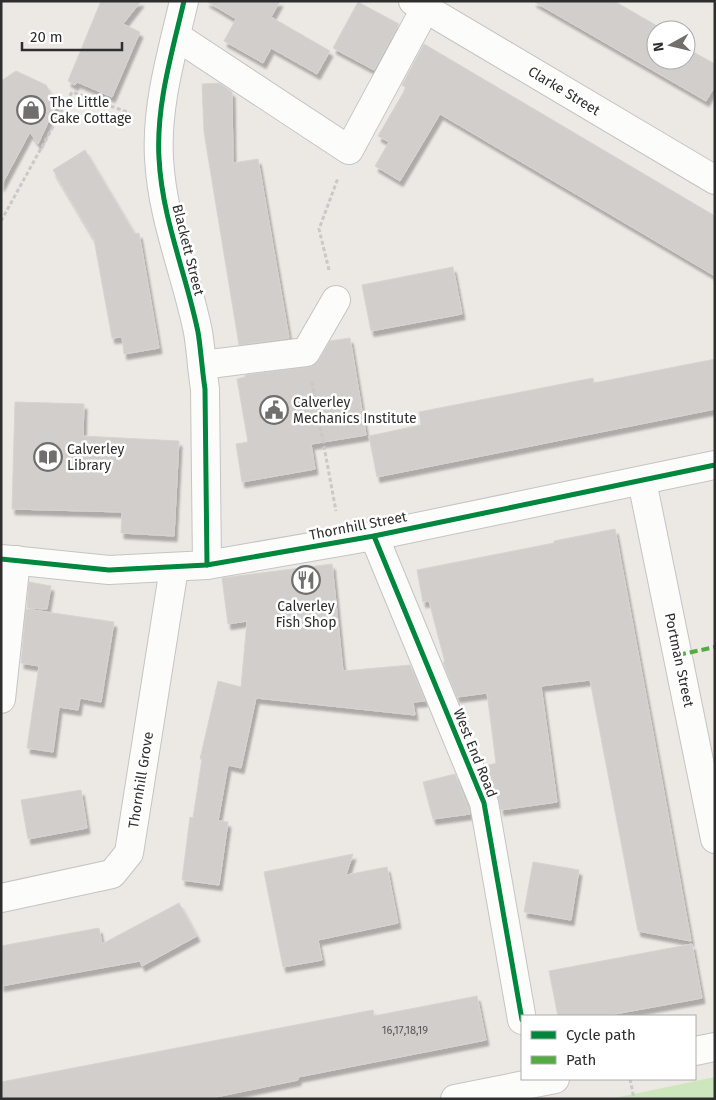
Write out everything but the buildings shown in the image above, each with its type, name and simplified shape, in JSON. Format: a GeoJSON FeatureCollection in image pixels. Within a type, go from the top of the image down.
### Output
{"type":"FeatureCollection","features":[{"type":"Feature","properties":{"kind":"street","name":"Blackett Street"},"geometry":{"type":"LineString","coordinates":[[184,1],[162,97],[159,157],[165,212],[198,332],[205,388],[207,565]]}},
{"type":"Feature","properties":{"kind":"street"},"geometry":{"type":"LineString","coordinates":[[176,36],[349,150],[419,5]]}},
{"type":"Feature","properties":{"kind":"street","name":"Clarke Street"},"geometry":{"type":"LineString","coordinates":[[419,5],[715,180]]}},
{"type":"Feature","properties":{"kind":"street"},"geometry":{"type":"LineString","coordinates":[[202,365],[306,352],[336,300]]}},
{"type":"Feature","properties":{"kind":"street","name":"Thornhill Street"},"geometry":{"type":"LineString","coordinates":[[8,560],[109,570],[207,565],[374,536],[715,466]]}},
{"type":"Feature","properties":{"kind":"street","name":"Portman Street"},"geometry":{"type":"LineString","coordinates":[[642,481],[714,829]]}},
{"type":"Feature","properties":{"kind":"street","name":"West End Road"},"geometry":{"type":"LineString","coordinates":[[374,536],[484,803],[521,1015]]}},
{"type":"Feature","properties":{"kind":"street"},"geometry":{"type":"LineString","coordinates":[[1,698],[8,560]]}},
{"type":"Feature","properties":{"kind":"street","name":"Thornhill Grove"},"geometry":{"type":"LineString","coordinates":[[1,898],[112,874],[129,853],[174,568]]}},
{"type":"Feature","properties":{"kind":"street"},"geometry":{"type":"LineString","coordinates":[[696,1051],[715,1047]]}},
{"type":"Feature","properties":{"kind":"street"},"geometry":{"type":"LineString","coordinates":[[454,1099],[541,1080]]}},
{"type":"Feature","properties":{"kind":"path"},"geometry":{"type":"LineString","coordinates":[[1,221],[72,92],[161,125]]}},
{"type":"Feature","properties":{"kind":"path"},"geometry":{"type":"LineString","coordinates":[[336,300],[319,229],[349,150]]}},
{"type":"Feature","properties":{"kind":"path"},"geometry":{"type":"LineString","coordinates":[[306,352],[342,541]]}},
{"type":"Feature","properties":{"kind":"path"},"geometry":{"type":"LineString","coordinates":[[630,1080],[634,1099]]}},
{"type":"Feature","properties":{"kind":"green space"},"geometry":{"type":"Polygon","coordinates":[[[715,1077],[715,1099],[610,1099],[715,1077]]]}},
{"type":"Feature","properties":{"kind":"marked path"},"geometry":{"type":"LineString","coordinates":[[678,655],[715,647]]}},
{"type":"Feature","properties":{"kind":"cycle path"},"geometry":{"type":"LineString","coordinates":[[184,1],[162,99],[159,158],[169,224],[193,310],[200,346],[205,389],[207,565]]}},
{"type":"Feature","properties":{"kind":"cycle path"},"geometry":{"type":"LineString","coordinates":[[1,559],[109,570],[207,565],[374,536],[715,465]]}},
{"type":"Feature","properties":{"kind":"cycle path"},"geometry":{"type":"LineString","coordinates":[[374,536],[484,803],[521,1015]]}},
{"type":"Feature","properties":{"kind":"place","name":"The Little Cake Cottage"},"geometry":{"type":"Point","coordinates":[31,110]}},
{"type":"Feature","properties":{"kind":"place","name":"Calverley Mechanics Institute"},"geometry":{"type":"Point","coordinates":[274,410]}},
{"type":"Feature","properties":{"kind":"place","name":"Calverley Library"},"geometry":{"type":"Point","coordinates":[48,457]}},
{"type":"Feature","properties":{"kind":"place","name":"Calverley Fish Shop"},"geometry":{"type":"Point","coordinates":[306,580]}}]}
